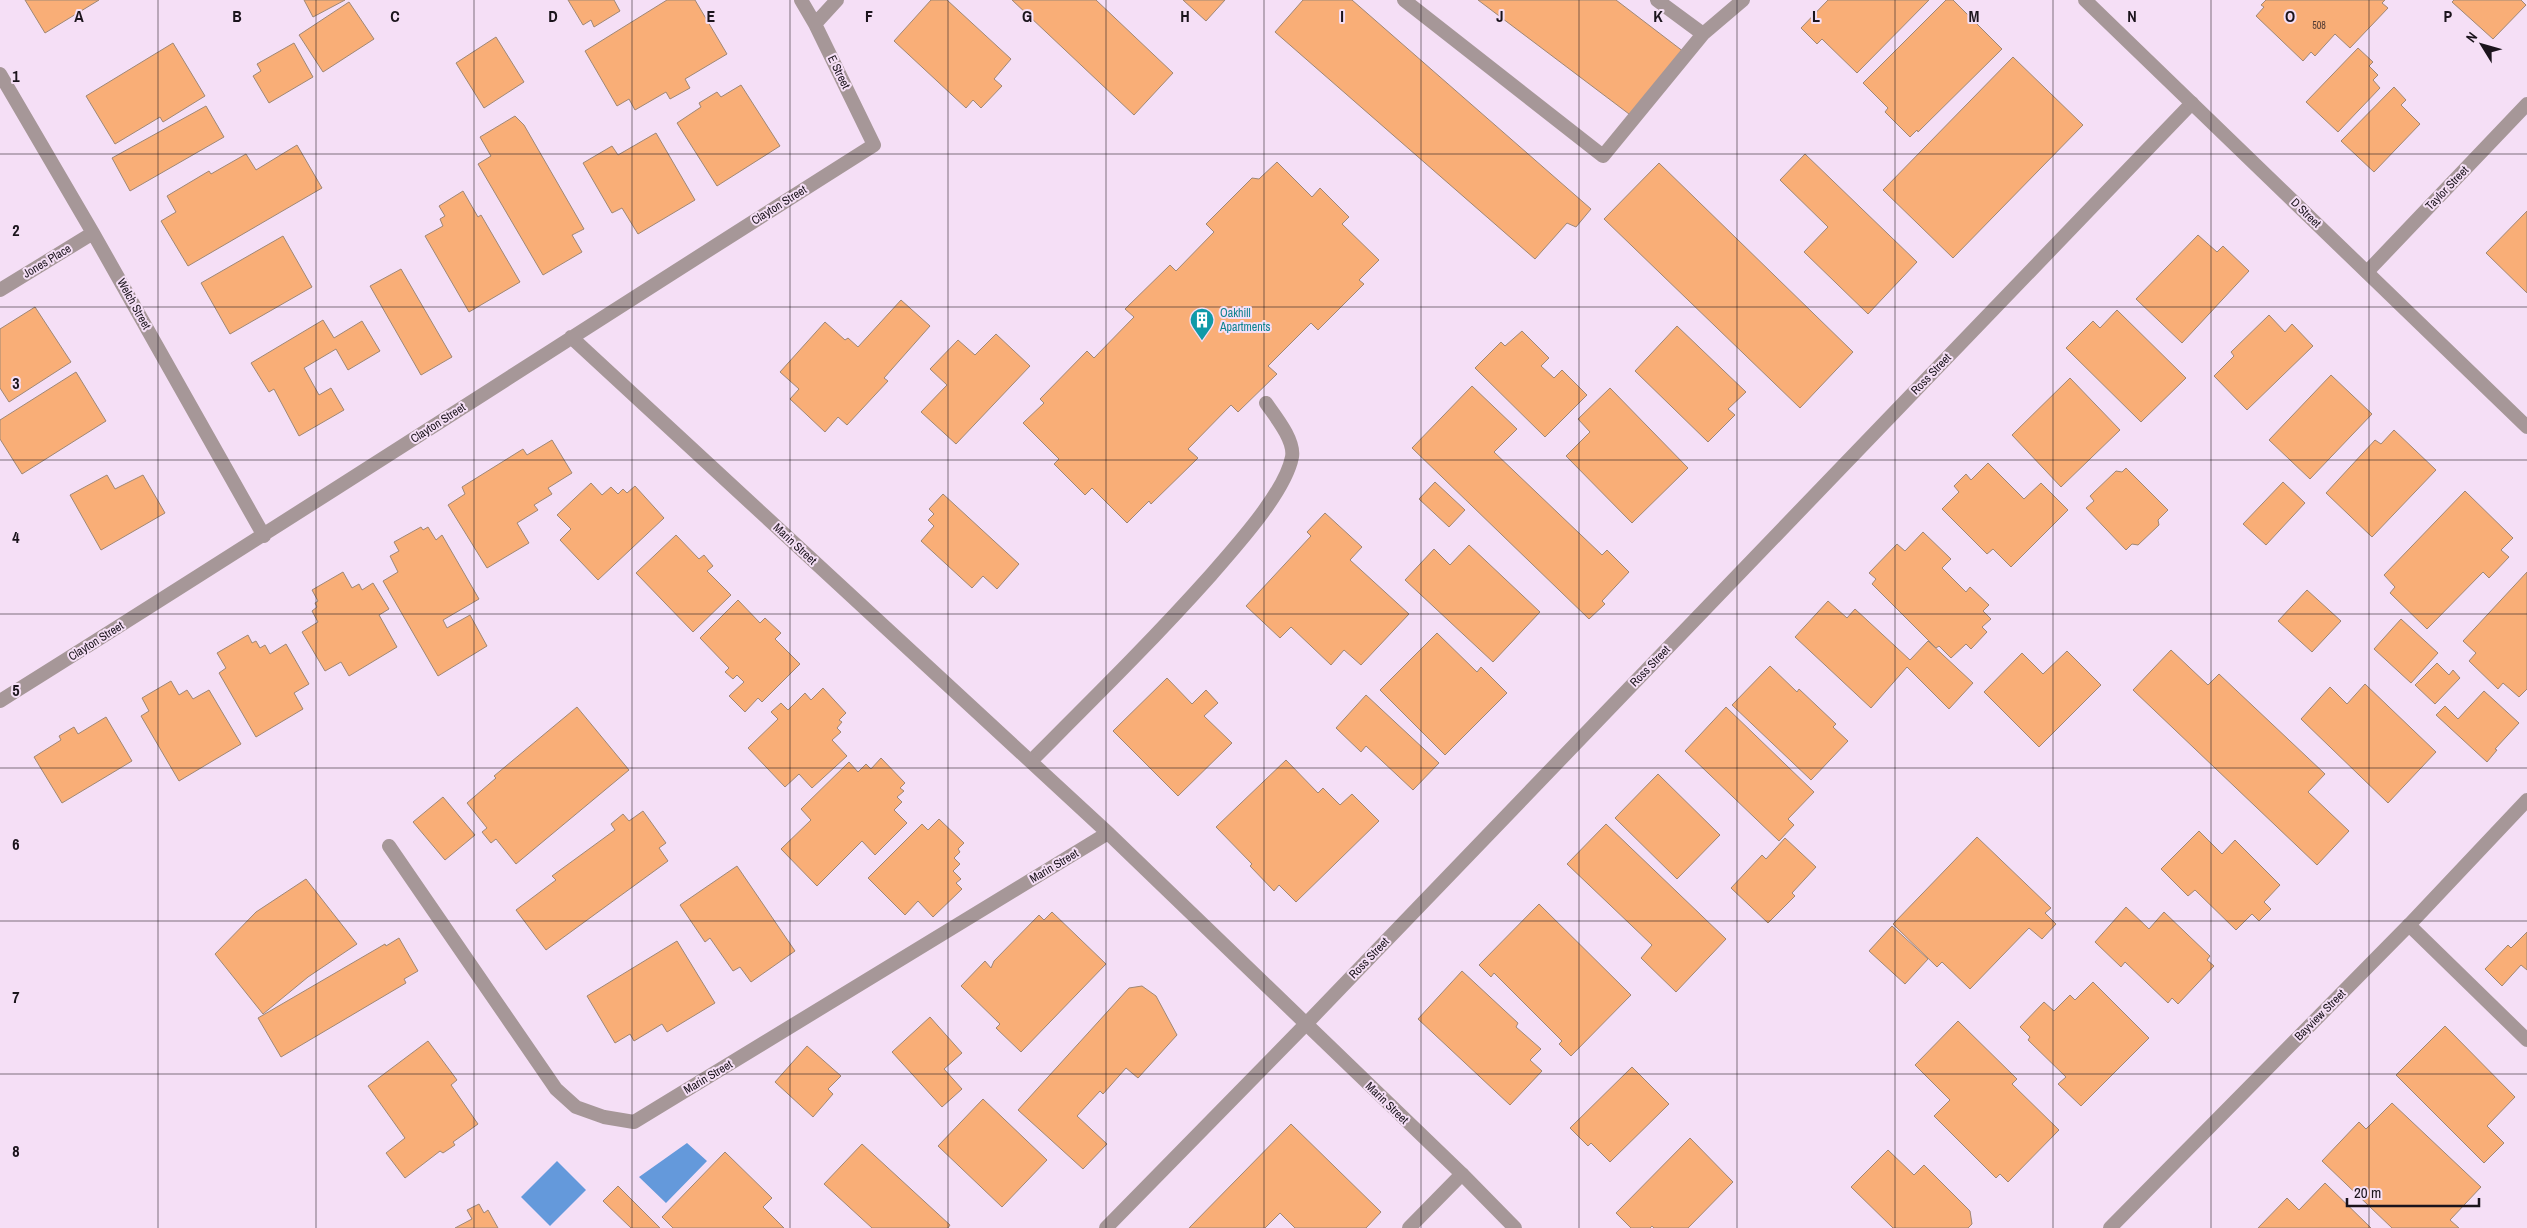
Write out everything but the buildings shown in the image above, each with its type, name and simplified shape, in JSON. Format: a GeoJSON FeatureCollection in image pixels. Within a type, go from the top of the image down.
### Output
{"type":"FeatureCollection","features":[{"type":"Feature","properties":{"kind":"street","name":"E Street"},"geometry":{"type":"LineString","coordinates":[[801,0],[815,24],[874,145]]}},
{"type":"Feature","properties":{"kind":"street"},"geometry":{"type":"LineString","coordinates":[[815,24],[838,0]]}},
{"type":"Feature","properties":{"kind":"street"},"geometry":{"type":"LineString","coordinates":[[1404,0],[1602,156],[1703,34],[1743,0]]}},
{"type":"Feature","properties":{"kind":"street"},"geometry":{"type":"LineString","coordinates":[[1657,0],[1703,34]]}},
{"type":"Feature","properties":{"kind":"street","name":"D Street"},"geometry":{"type":"LineString","coordinates":[[2085,0],[2527,427]]}},
{"type":"Feature","properties":{"kind":"street","name":"Welch Street"},"geometry":{"type":"LineString","coordinates":[[0,74],[93,233],[264,536]]}},
{"type":"Feature","properties":{"kind":"street","name":"Ross Street"},"geometry":{"type":"LineString","coordinates":[[1106,1228],[1305,1025],[2192,103]]}},
{"type":"Feature","properties":{"kind":"street","name":"Taylor Street"},"geometry":{"type":"LineString","coordinates":[[2367,272],[2527,104]]}},
{"type":"Feature","properties":{"kind":"street","name":"Clayton Street"},"geometry":{"type":"LineString","coordinates":[[0,701],[264,536],[571,337],[874,145]]}},
{"type":"Feature","properties":{"kind":"street","name":"Jones Place"},"geometry":{"type":"LineString","coordinates":[[0,290],[93,233]]}},
{"type":"Feature","properties":{"kind":"street","name":"Marin Street"},"geometry":{"type":"LineString","coordinates":[[571,337],[1108,833],[1305,1025],[1462,1174],[1515,1228]]}},
{"type":"Feature","properties":{"kind":"street"},"geometry":{"type":"LineString","coordinates":[[1031,761],[1146,648],[1240,543],[1277,492],[1292,455],[1285,430],[1266,403]]}},
{"type":"Feature","properties":{"kind":"street","name":"Bayview Street"},"geometry":{"type":"LineString","coordinates":[[2110,1228],[2409,925],[2527,800]]}},
{"type":"Feature","properties":{"kind":"street","name":"Marin Street"},"geometry":{"type":"LineString","coordinates":[[389,846],[556,1089],[576,1107],[604,1117],[634,1122],[1108,833]]}},
{"type":"Feature","properties":{"kind":"street"},"geometry":{"type":"LineString","coordinates":[[2409,925],[2527,1040]]}},
{"type":"Feature","properties":{"kind":"street"},"geometry":{"type":"LineString","coordinates":[[1409,1228],[1462,1174]]}},
{"type":"Feature","properties":{"kind":"water"},"geometry":{"type":"Polygon","coordinates":[[[687,1143],[707,1161],[666,1203],[639,1177],[687,1143]]]}},
{"type":"Feature","properties":{"kind":"water"},"geometry":{"type":"Polygon","coordinates":[[[557,1161],[586,1190],[550,1226],[521,1197],[557,1161]]]}},
{"type":"Feature","properties":{"kind":"place","name":"Oakhill Apartments"},"geometry":{"type":"Point","coordinates":[1202,341]}}]}
